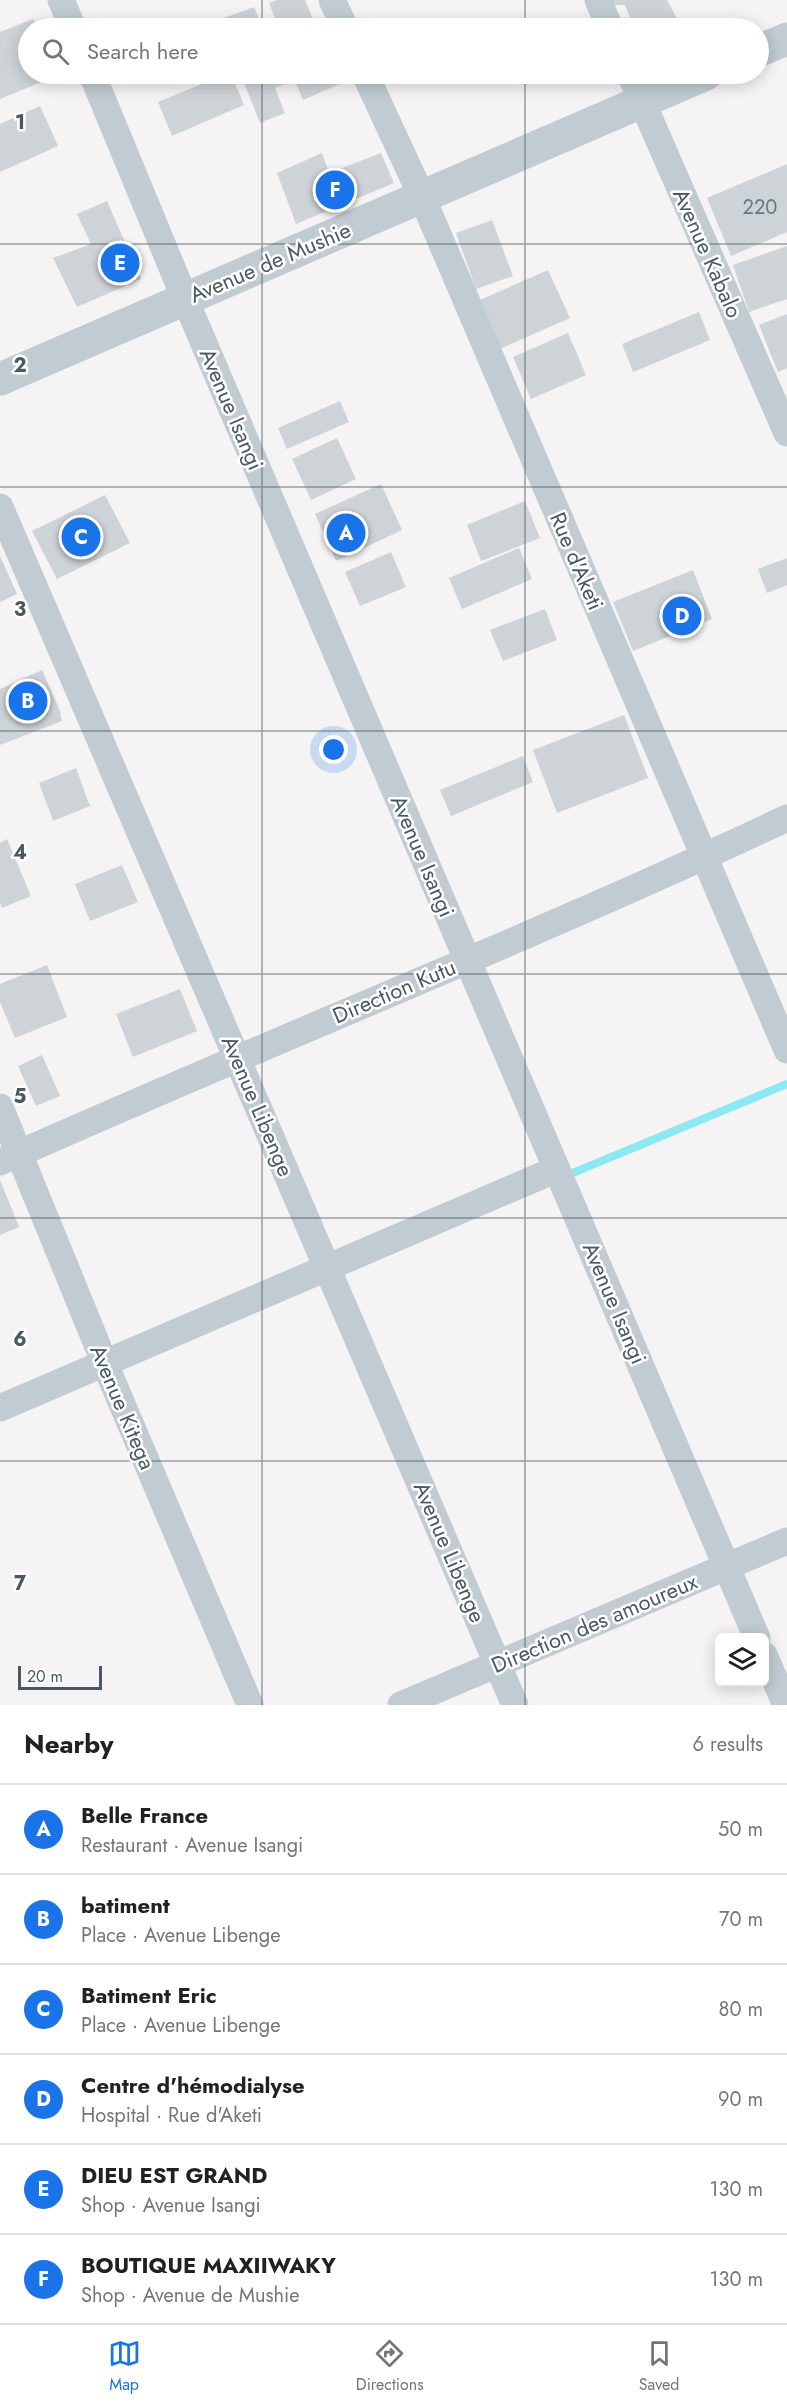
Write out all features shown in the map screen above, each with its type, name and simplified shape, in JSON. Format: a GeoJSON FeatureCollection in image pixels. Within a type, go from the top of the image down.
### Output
{"type":"FeatureCollection","features":[{"type":"Feature","properties":{"kind":"street"},"geometry":{"type":"LineString","coordinates":[[61,0],[69,18]]}},
{"type":"Feature","properties":{"kind":"street"},"geometry":{"type":"LineString","coordinates":[[332,0],[340,18]]}},
{"type":"Feature","properties":{"kind":"street"},"geometry":{"type":"LineString","coordinates":[[597,0],[605,18]]}},
{"type":"Feature","properties":{"kind":"street"},"geometry":{"type":"LineString","coordinates":[[769,47],[787,39]]}},
{"type":"Feature","properties":{"kind":"street","name":"Avenue Isangi"},"geometry":{"type":"LineString","coordinates":[[96,84],[185,299],[755,1633]]}},
{"type":"Feature","properties":{"kind":"street","name":"Rue d'Aketi"},"geometry":{"type":"LineString","coordinates":[[371,84],[422,197],[787,1050]]}},
{"type":"Feature","properties":{"kind":"street","name":"Avenue de Mushie"},"geometry":{"type":"LineString","coordinates":[[0,379],[422,197],[636,87],[652,84]]}},
{"type":"Feature","properties":{"kind":"street","name":"Avenue Kabalo"},"geometry":{"type":"LineString","coordinates":[[636,87],[787,433]]}},
{"type":"Feature","properties":{"kind":"street","name":"Avenue Libenge"},"geometry":{"type":"LineString","coordinates":[[0,507],[515,1705]]}},
{"type":"Feature","properties":{"kind":"street","name":"Direction Kutu"},"geometry":{"type":"LineString","coordinates":[[9,1157],[237,1057],[468,960],[704,857],[787,818]]}},
{"type":"Feature","properties":{"kind":"street","name":"Avenue Kitega"},"geometry":{"type":"LineString","coordinates":[[0,1107],[9,1157],[105,1364],[250,1705]]}},
{"type":"Feature","properties":{"kind":"street"},"geometry":{"type":"LineString","coordinates":[[0,1408],[558,1169]]}},
{"type":"Feature","properties":{"kind":"street","name":"Direction des amoureux"},"geometry":{"type":"LineString","coordinates":[[401,1705],[787,1541]]}},
{"type":"Feature","properties":{"kind":"street"},"geometry":{"type":"LineString","coordinates":[[769,1664],[786,1705]]}},
{"type":"Feature","properties":{"kind":"building"},"geometry":{"type":"Polygon","coordinates":[[[277,0],[305,0],[313,18],[275,18],[269,3],[277,0]]]}},
{"type":"Feature","properties":{"kind":"building"},"geometry":{"type":"Polygon","coordinates":[[[607,0],[667,0],[677,18],[630,18],[625,5],[607,5],[607,0]]]}},
{"type":"Feature","properties":{"kind":"building"},"geometry":{"type":"Polygon","coordinates":[[[254,7],[259,18],[224,18],[254,7]]]}},
{"type":"Feature","properties":{"kind":"building"},"geometry":{"type":"Polygon","coordinates":[[[18,25],[18,84],[37,84],[0,99],[0,32],[18,25]]]}},
{"type":"Feature","properties":{"kind":"building"},"geometry":{"type":"Polygon","coordinates":[[[202,84],[235,84],[244,105],[172,136],[158,102],[202,84]]]}},
{"type":"Feature","properties":{"kind":"building"},"geometry":{"type":"Polygon","coordinates":[[[245,84],[285,84],[275,88],[285,113],[260,123],[245,84]]]}},
{"type":"Feature","properties":{"kind":"building"},"geometry":{"type":"Polygon","coordinates":[[[296,84],[339,84],[303,100],[296,84]]]}},
{"type":"Feature","properties":{"kind":"building"},"geometry":{"type":"Polygon","coordinates":[[[40,106],[58,146],[0,172],[0,124],[40,106]]]}},
{"type":"Feature","properties":{"kind":"building"},"geometry":{"type":"Polygon","coordinates":[[[322,153],[329,173],[381,153],[394,183],[296,224],[277,173],[322,153]]]}},
{"type":"Feature","properties":{"kind":"building"},"geometry":{"type":"Polygon","coordinates":[[[787,164],[787,232],[731,256],[707,198],[787,164]]]}},
{"type":"Feature","properties":{"kind":"building"},"geometry":{"type":"Polygon","coordinates":[[[107,201],[141,279],[77,307],[53,258],[91,244],[77,214],[107,201]]]}},
{"type":"Feature","properties":{"kind":"building"},"geometry":{"type":"Polygon","coordinates":[[[492,220],[513,276],[476,289],[456,233],[492,220]]]}},
{"type":"Feature","properties":{"kind":"building"},"geometry":{"type":"Polygon","coordinates":[[[787,246],[787,299],[749,312],[733,265],[787,246]]]}},
{"type":"Feature","properties":{"kind":"building"},"geometry":{"type":"Polygon","coordinates":[[[548,270],[570,318],[495,351],[473,303],[548,270]]]}},
{"type":"Feature","properties":{"kind":"building"},"geometry":{"type":"Polygon","coordinates":[[[699,312],[710,340],[633,372],[622,344],[699,312]]]}},
{"type":"Feature","properties":{"kind":"building"},"geometry":{"type":"Polygon","coordinates":[[[787,314],[787,368],[778,372],[759,325],[787,314]]]}},
{"type":"Feature","properties":{"kind":"building"},"geometry":{"type":"Polygon","coordinates":[[[568,333],[586,375],[531,399],[513,357],[568,333]]]}},
{"type":"Feature","properties":{"kind":"building"},"geometry":{"type":"Polygon","coordinates":[[[340,401],[349,422],[287,449],[278,428],[340,401]]]}},
{"type":"Feature","properties":{"kind":"building"},"geometry":{"type":"Polygon","coordinates":[[[337,438],[356,479],[311,500],[292,459],[337,438]]]}},
{"type":"Feature","properties":{"kind":"building"},"geometry":{"type":"Polygon","coordinates":[[[381,484],[402,530],[336,561],[315,514],[381,484]]]}},
{"type":"Feature","properties":{"kind":"building"},"geometry":{"type":"Polygon","coordinates":[[[105,495],[130,543],[57,579],[32,531],[105,495]]]}},
{"type":"Feature","properties":{"kind":"building"},"geometry":{"type":"Polygon","coordinates":[[[525,501],[540,538],[481,561],[467,525],[525,501]]]}},
{"type":"Feature","properties":{"kind":"building"},"geometry":{"type":"Polygon","coordinates":[[[519,548],[532,579],[462,609],[449,578],[519,548]]]}},
{"type":"Feature","properties":{"kind":"building"},"geometry":{"type":"Polygon","coordinates":[[[391,552],[406,587],[360,606],[345,572],[391,552]]]}},
{"type":"Feature","properties":{"kind":"building"},"geometry":{"type":"Polygon","coordinates":[[[0,556],[17,594],[0,602],[0,556]]]}},
{"type":"Feature","properties":{"kind":"building"},"geometry":{"type":"Polygon","coordinates":[[[787,558],[787,585],[767,593],[758,569],[787,558]]]}},
{"type":"Feature","properties":{"kind":"building"},"geometry":{"type":"Polygon","coordinates":[[[693,570],[712,619],[633,651],[613,602],[693,570]]]}},
{"type":"Feature","properties":{"kind":"building"},"geometry":{"type":"Polygon","coordinates":[[[545,609],[557,640],[503,661],[490,630],[545,609]]]}},
{"type":"Feature","properties":{"kind":"building"},"geometry":{"type":"Polygon","coordinates":[[[42,670],[61,713],[62,721],[0,745],[0,689],[42,670]]]}},
{"type":"Feature","properties":{"kind":"building"},"geometry":{"type":"Polygon","coordinates":[[[624,715],[648,778],[557,813],[533,750],[624,715]]]}},
{"type":"Feature","properties":{"kind":"building"},"geometry":{"type":"Polygon","coordinates":[[[523,756],[533,782],[451,816],[440,790],[523,756]]]}},
{"type":"Feature","properties":{"kind":"building"},"geometry":{"type":"Polygon","coordinates":[[[76,768],[90,806],[53,821],[39,783],[76,768]]]}},
{"type":"Feature","properties":{"kind":"building"},"geometry":{"type":"Polygon","coordinates":[[[7,839],[31,896],[2,908],[0,902],[0,843],[7,839]]]}},
{"type":"Feature","properties":{"kind":"building"},"geometry":{"type":"Polygon","coordinates":[[[122,865],[138,902],[90,921],[75,884],[122,865]]]}},
{"type":"Feature","properties":{"kind":"building"},"geometry":{"type":"Polygon","coordinates":[[[47,965],[67,1017],[15,1038],[0,1002],[0,984],[47,965]]]}},
{"type":"Feature","properties":{"kind":"building"},"geometry":{"type":"Polygon","coordinates":[[[180,989],[197,1031],[133,1057],[116,1014],[180,989]]]}},
{"type":"Feature","properties":{"kind":"building"},"geometry":{"type":"Polygon","coordinates":[[[42,1055],[60,1096],[36,1106],[18,1066],[42,1055]]]}},
{"type":"Feature","properties":{"kind":"building"},"geometry":{"type":"Polygon","coordinates":[[[0,1180],[19,1227],[0,1235],[0,1180]]]}},
{"type":"Feature","properties":{"kind":"waterway"},"geometry":{"type":"LineString","coordinates":[[563,1177],[787,1084]]}},
{"type":"Feature","properties":{"kind":"place","name":"BOUTIQUE MAXIIWAKY"},"geometry":{"type":"Point","coordinates":[335,190]}},
{"type":"Feature","properties":{"kind":"place","name":"DIEU EST GRAND"},"geometry":{"type":"Point","coordinates":[120,263]}},
{"type":"Feature","properties":{"kind":"place","name":"Belle France"},"geometry":{"type":"Point","coordinates":[346,533]}},
{"type":"Feature","properties":{"kind":"place","name":"Batiment Eric"},"geometry":{"type":"Point","coordinates":[81,537]}},
{"type":"Feature","properties":{"kind":"place","name":"Centre d'hémodialyse"},"geometry":{"type":"Point","coordinates":[682,616]}},
{"type":"Feature","properties":{"kind":"place","name":"batiment"},"geometry":{"type":"Point","coordinates":[28,701]}}]}
